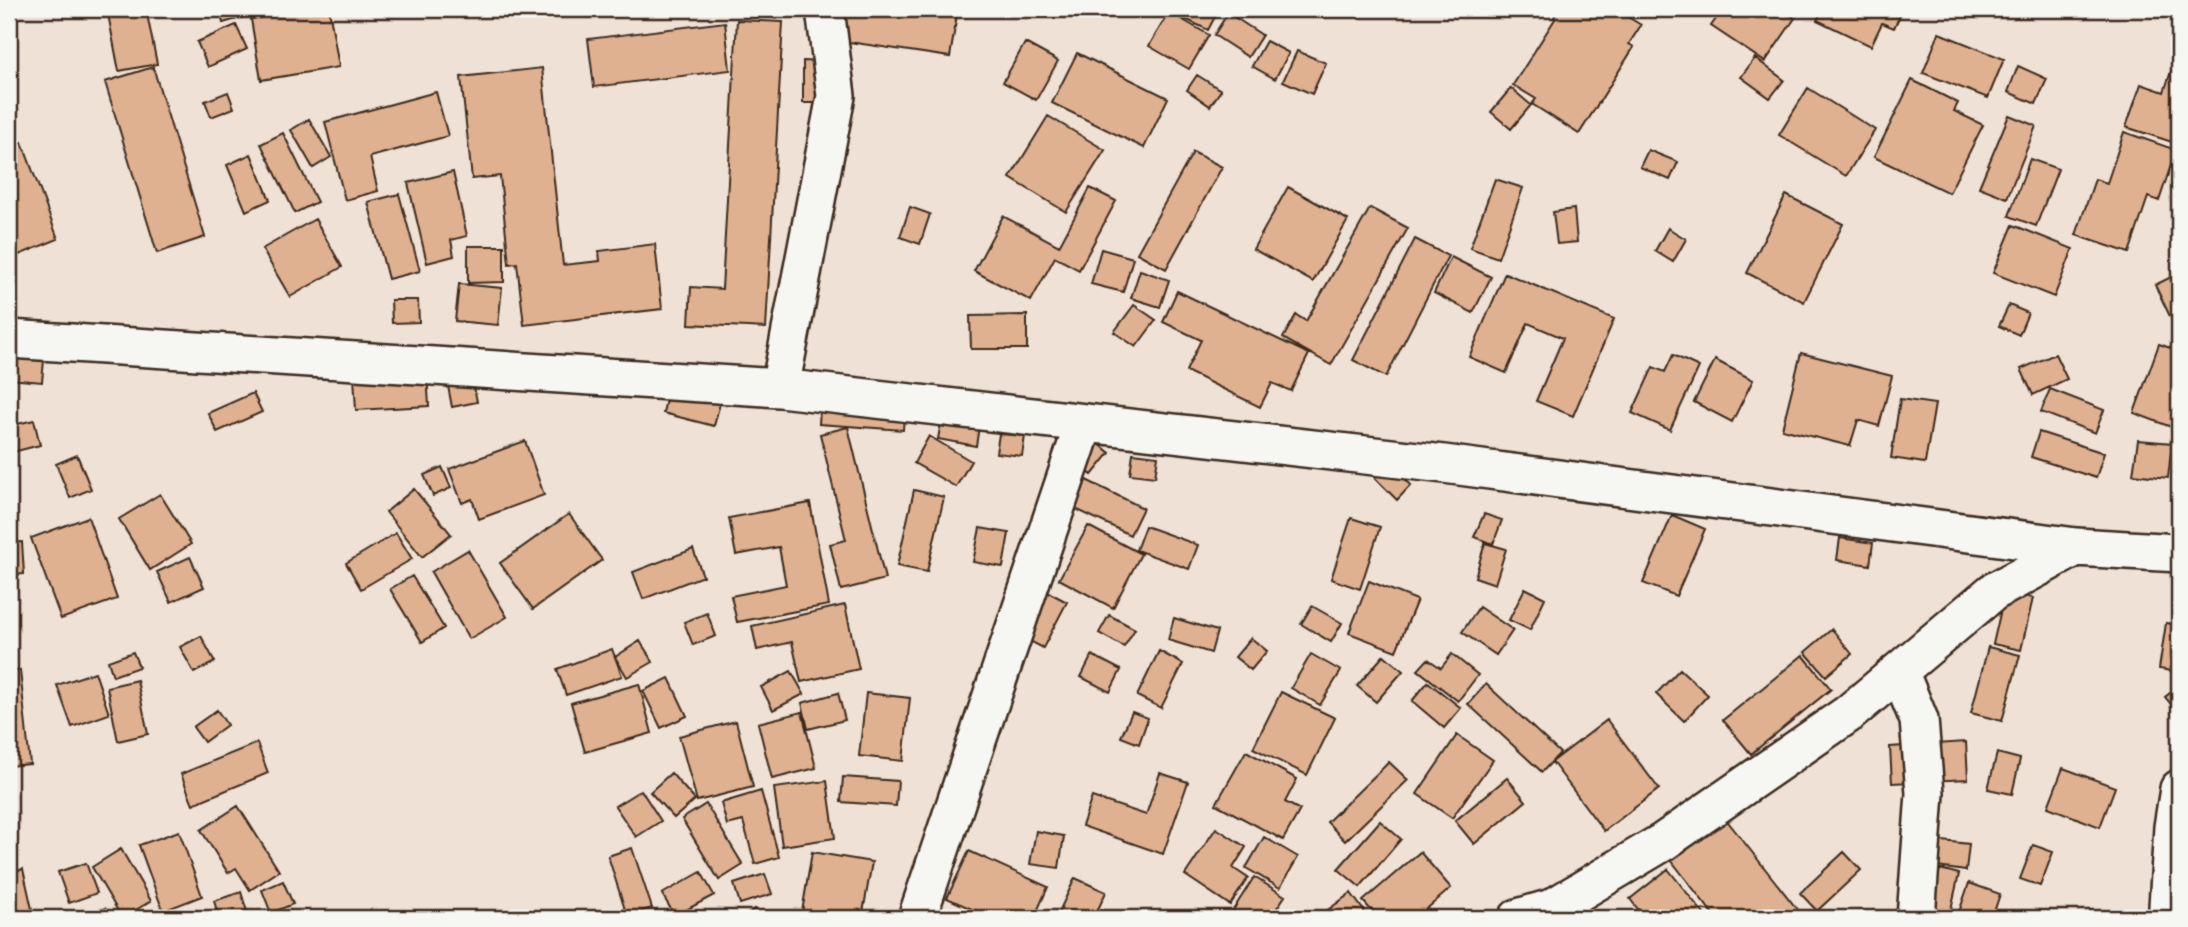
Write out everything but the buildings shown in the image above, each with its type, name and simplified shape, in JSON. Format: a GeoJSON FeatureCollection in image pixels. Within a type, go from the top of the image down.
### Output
{"type":"FeatureCollection","features":[{"type":"Feature","properties":{"kind":"street"},"geometry":{"type":"LineString","coordinates":[[780,388],[836,96],[825,9]]}},
{"type":"Feature","properties":{"kind":"street"},"geometry":{"type":"LineString","coordinates":[[9,339],[780,388],[1444,464],[2076,547],[2179,553]]}},
{"type":"Feature","properties":{"kind":"street"},"geometry":{"type":"LineString","coordinates":[[917,918],[1084,424]]}},
{"type":"Feature","properties":{"kind":"street"},"geometry":{"type":"LineString","coordinates":[[1518,918],[1552,908],[1663,842],[1848,714],[1993,592],[2076,547]]}},
{"type":"Feature","properties":{"kind":"street"},"geometry":{"type":"LineString","coordinates":[[1899,671],[1919,720],[1925,793],[1916,918]]}},
{"type":"Feature","properties":{"kind":"street"},"geometry":{"type":"LineString","coordinates":[[2169,914],[2173,827],[2179,789]]}}]}
